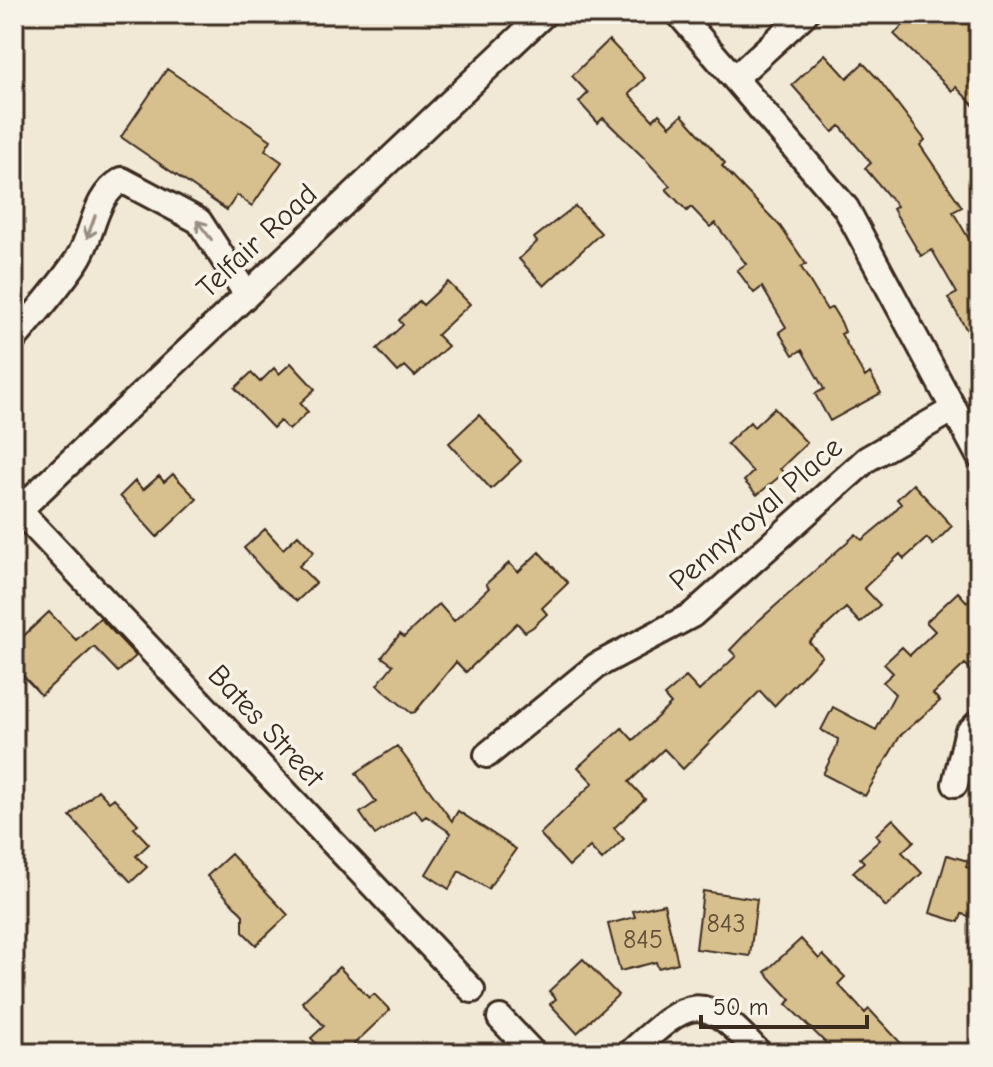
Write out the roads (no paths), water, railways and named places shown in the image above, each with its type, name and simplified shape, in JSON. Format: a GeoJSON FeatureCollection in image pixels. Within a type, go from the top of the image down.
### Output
{"type":"FeatureCollection","features":[{"type":"Feature","properties":{"kind":"street","name":"Telfair Road"},"geometry":{"type":"LineString","coordinates":[[16,510],[544,14]]}},
{"type":"Feature","properties":{"kind":"street"},"geometry":{"type":"LineString","coordinates":[[679,14],[846,208],[979,456]]}},
{"type":"Feature","properties":{"kind":"street"},"geometry":{"type":"LineString","coordinates":[[735,78],[805,14]]}},
{"type":"Feature","properties":{"kind":"street"},"geometry":{"type":"LineString","coordinates":[[14,339],[80,257],[100,201],[109,187],[122,180],[199,221],[247,295]]}},
{"type":"Feature","properties":{"kind":"street","name":"Pennyroyal Place"},"geometry":{"type":"LineString","coordinates":[[487,755],[596,666],[692,615],[867,459],[954,409]]}},
{"type":"Feature","properties":{"kind":"street","name":"Bates Street"},"geometry":{"type":"LineString","coordinates":[[16,510],[472,990]]}},
{"type":"Feature","properties":{"kind":"street"},"geometry":{"type":"LineString","coordinates":[[955,784],[967,734],[979,722]]}},
{"type":"Feature","properties":{"kind":"street"},"geometry":{"type":"LineString","coordinates":[[630,1053],[669,1017],[684,1009],[700,1008],[716,1011],[731,1021],[759,1053]]}},
{"type":"Feature","properties":{"kind":"street"},"geometry":{"type":"LineString","coordinates":[[500,1018],[533,1053]]}}]}
